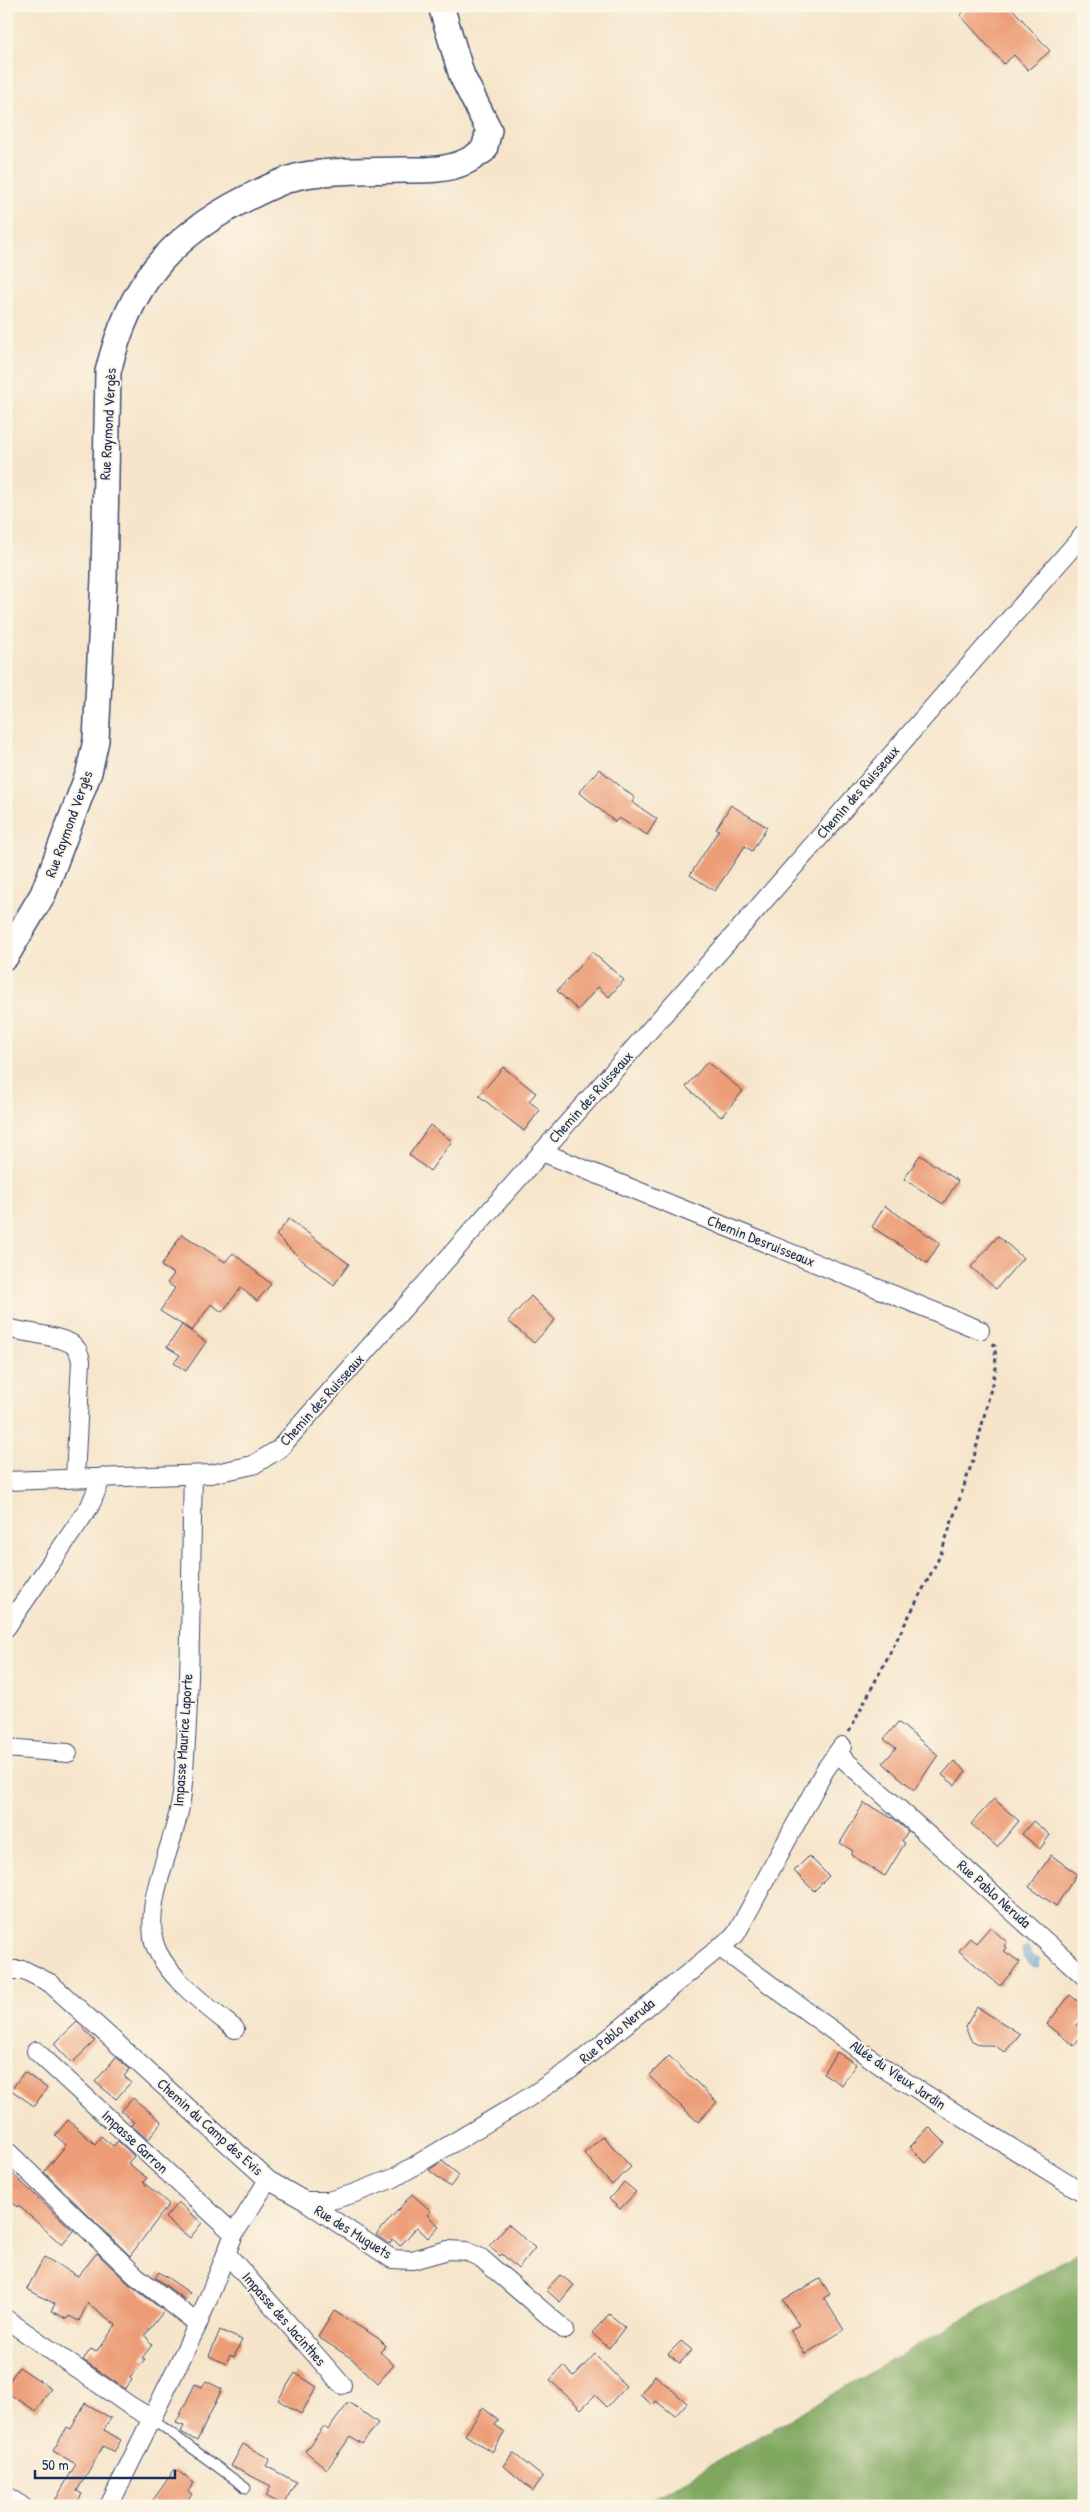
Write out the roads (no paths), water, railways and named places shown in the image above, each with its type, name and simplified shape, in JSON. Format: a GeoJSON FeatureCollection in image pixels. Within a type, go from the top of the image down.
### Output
{"type":"FeatureCollection","features":[{"type":"Feature","properties":{"kind":"main road","name":"Rue Raymond Vergès"},"geometry":{"type":"LineString","coordinates":[[6,956],[43,894],[89,772],[96,740],[104,578],[108,372],[115,344],[136,295],[151,272],[174,246],[225,210],[263,190],[299,176],[378,170],[441,169],[466,162],[484,150],[489,130],[462,76],[441,6]]}},
{"type":"Feature","properties":{"kind":"street","name":"Chemin des Ruisseaux"},"geometry":{"type":"LineString","coordinates":[[6,1481],[75,1477],[211,1474],[253,1465],[278,1449],[749,918],[1084,534]]}},
{"type":"Feature","properties":{"kind":"street","name":"Chemin Desruisseaux"},"geometry":{"type":"LineString","coordinates":[[542,1152],[980,1330]]}},
{"type":"Feature","properties":{"kind":"street"},"geometry":{"type":"LineString","coordinates":[[6,1328],[72,1344],[78,1351],[81,1361],[75,1477]]}},
{"type":"Feature","properties":{"kind":"street","name":"Impasse Maurice Laporte"},"geometry":{"type":"LineString","coordinates":[[193,1475],[188,1675],[182,1796],[153,1905],[153,1939],[167,1968],[235,2029]]}},
{"type":"Feature","properties":{"kind":"street"},"geometry":{"type":"LineString","coordinates":[[6,1628],[90,1506],[102,1477]]}},
{"type":"Feature","properties":{"kind":"street"},"geometry":{"type":"LineString","coordinates":[[6,1748],[68,1753]]}},
{"type":"Feature","properties":{"kind":"street","name":"Rue Pablo Neruda"},"geometry":{"type":"LineString","coordinates":[[305,2201],[328,2200],[352,2194],[394,2178],[528,2098],[571,2069],[736,1934],[825,1770],[840,1750],[1084,1976]]}},
{"type":"Feature","properties":{"kind":"street","name":"Allée du Vieux Jardin"},"geometry":{"type":"LineString","coordinates":[[720,1947],[888,2071],[1084,2193]]}},
{"type":"Feature","properties":{"kind":"street","name":"Chemin du Camp des Evis"},"geometry":{"type":"LineString","coordinates":[[6,1970],[24,1970],[50,1983],[268,2180],[234,2234],[198,2324],[109,2506]]}},
{"type":"Feature","properties":{"kind":"street","name":"Impasse Garron"},"geometry":{"type":"LineString","coordinates":[[36,2051],[234,2234]]}},
{"type":"Feature","properties":{"kind":"street"},"geometry":{"type":"LineString","coordinates":[[6,2150],[136,2276],[198,2324]]}},
{"type":"Feature","properties":{"kind":"street","name":"Rue des Muguets"},"geometry":{"type":"LineString","coordinates":[[268,2180],[305,2201],[392,2259],[412,2260],[448,2250],[466,2251],[481,2258],[565,2330]]}},
{"type":"Feature","properties":{"kind":"street","name":"Impasse des Jacinthes"},"geometry":{"type":"LineString","coordinates":[[226,2253],[342,2385]]}},
{"type":"Feature","properties":{"kind":"street"},"geometry":{"type":"LineString","coordinates":[[6,2318],[129,2405],[151,2418]]}},
{"type":"Feature","properties":{"kind":"street"},"geometry":{"type":"LineString","coordinates":[[6,2496],[22,2506]]}},
{"type":"Feature","properties":{"kind":"lane"},"geometry":{"type":"LineString","coordinates":[[151,2418],[246,2488]]}},
{"type":"Feature","properties":{"kind":"water"},"geometry":{"type":"Polygon","coordinates":[[[1027,1946],[1033,1956],[1040,1960],[1038,1967],[1031,1966],[1023,1956],[1022,1949],[1027,1946]]]}}]}
